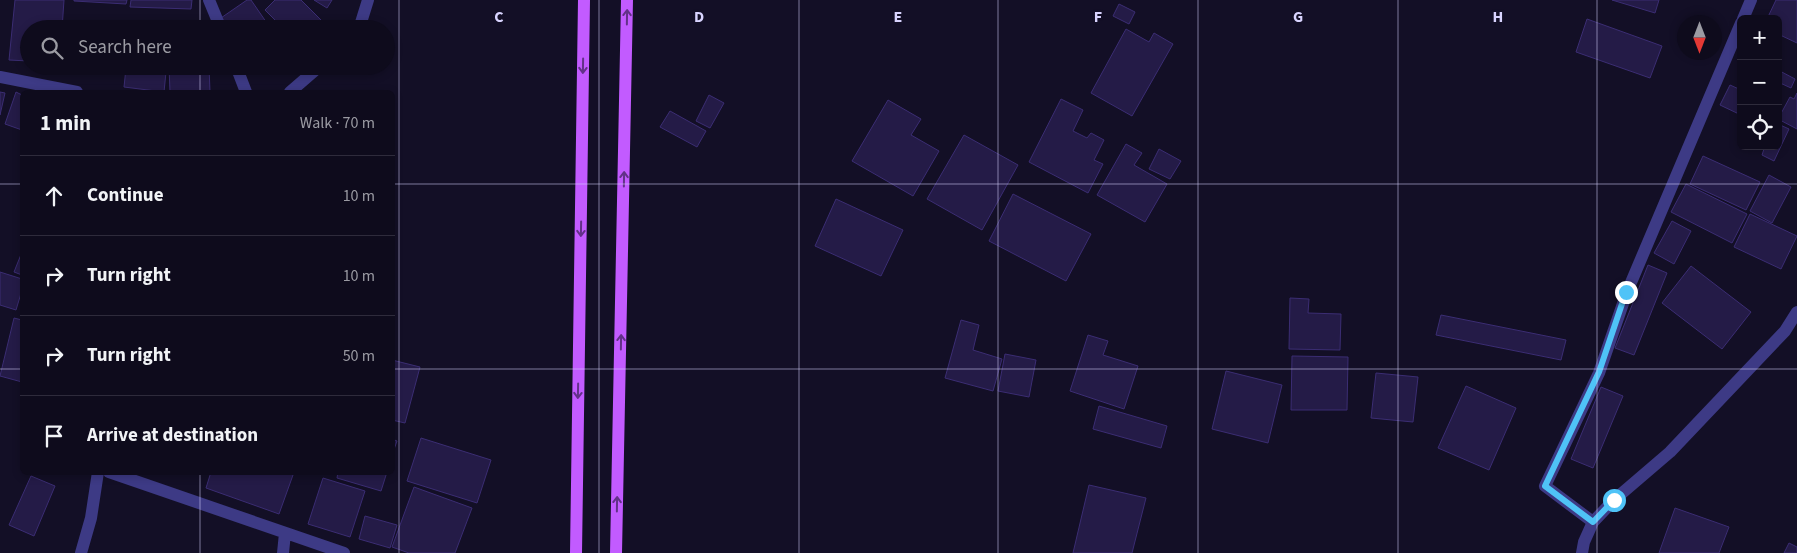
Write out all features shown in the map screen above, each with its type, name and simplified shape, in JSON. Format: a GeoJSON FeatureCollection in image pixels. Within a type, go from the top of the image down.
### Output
{"type":"FeatureCollection","features":[{"type":"Feature","properties":{"kind":"main road"},"geometry":{"type":"LineString","coordinates":[[576,553],[584,0]]}},
{"type":"Feature","properties":{"kind":"main road"},"geometry":{"type":"LineString","coordinates":[[616,553],[627,0]]}},
{"type":"Feature","properties":{"kind":"street"},"geometry":{"type":"LineString","coordinates":[[209,0],[217,20]]}},
{"type":"Feature","properties":{"kind":"street"},"geometry":{"type":"LineString","coordinates":[[362,20],[368,0]]}},
{"type":"Feature","properties":{"kind":"street"},"geometry":{"type":"LineString","coordinates":[[1745,15],[1751,0]]}},
{"type":"Feature","properties":{"kind":"street"},"geometry":{"type":"LineString","coordinates":[[1593,522],[1545,486],[1599,372],[1626,292],[1737,33]]}},
{"type":"Feature","properties":{"kind":"street"},"geometry":{"type":"LineString","coordinates":[[239,75],[245,90]]}},
{"type":"Feature","properties":{"kind":"street"},"geometry":{"type":"LineString","coordinates":[[292,90],[310,75]]}},
{"type":"Feature","properties":{"kind":"street"},"geometry":{"type":"LineString","coordinates":[[0,77],[67,90]]}},
{"type":"Feature","properties":{"kind":"street"},"geometry":{"type":"LineString","coordinates":[[1582,553],[1584,542],[1593,522],[1614,500],[1670,452],[1785,331],[1797,312]]}},
{"type":"Feature","properties":{"kind":"street"},"geometry":{"type":"LineString","coordinates":[[81,553],[91,518],[98,475]]}},
{"type":"Feature","properties":{"kind":"street"},"geometry":{"type":"LineString","coordinates":[[119,475],[344,553]]}},
{"type":"Feature","properties":{"kind":"street"},"geometry":{"type":"LineString","coordinates":[[283,553],[285,533]]}},
{"type":"Feature","properties":{"kind":"building"},"geometry":{"type":"Polygon","coordinates":[[[15,0],[64,0],[63,20],[20,20],[20,61],[9,60],[15,0]]]}},
{"type":"Feature","properties":{"kind":"building"},"geometry":{"type":"Polygon","coordinates":[[[74,0],[127,0],[126,4],[74,0]]]}},
{"type":"Feature","properties":{"kind":"building"},"geometry":{"type":"Polygon","coordinates":[[[131,0],[192,0],[191,9],[130,7],[131,0]]]}},
{"type":"Feature","properties":{"kind":"building"},"geometry":{"type":"Polygon","coordinates":[[[247,0],[251,0],[265,20],[218,20],[247,0]]]}},
{"type":"Feature","properties":{"kind":"building"},"geometry":{"type":"Polygon","coordinates":[[[275,0],[301,0],[321,20],[275,20],[265,10],[275,0]]]}},
{"type":"Feature","properties":{"kind":"building"},"geometry":{"type":"Polygon","coordinates":[[[314,0],[332,0],[327,8],[314,0]]]}},
{"type":"Feature","properties":{"kind":"building"},"geometry":{"type":"Polygon","coordinates":[[[1612,0],[1659,0],[1655,13],[1612,0]]]}},
{"type":"Feature","properties":{"kind":"building"},"geometry":{"type":"Polygon","coordinates":[[[1776,0],[1797,0],[1797,43],[1782,36],[1782,15],[1769,15],[1776,0]]]}},
{"type":"Feature","properties":{"kind":"building"},"geometry":{"type":"Polygon","coordinates":[[[1119,4],[1135,12],[1129,24],[1113,16],[1119,4]]]}},
{"type":"Feature","properties":{"kind":"building"},"geometry":{"type":"Polygon","coordinates":[[[1587,19],[1662,46],[1650,78],[1576,52],[1587,19]]]}},
{"type":"Feature","properties":{"kind":"building"},"geometry":{"type":"Polygon","coordinates":[[[1126,29],[1149,42],[1154,33],[1173,44],[1132,116],[1091,93],[1126,29]]]}},
{"type":"Feature","properties":{"kind":"building"},"geometry":{"type":"Polygon","coordinates":[[[1782,72],[1795,79],[1791,88],[1782,84],[1782,72]]]}},
{"type":"Feature","properties":{"kind":"building"},"geometry":{"type":"Polygon","coordinates":[[[125,75],[166,75],[164,90],[124,87],[125,75]]]}},
{"type":"Feature","properties":{"kind":"building"},"geometry":{"type":"Polygon","coordinates":[[[169,75],[209,75],[210,90],[170,90],[169,75]]]}},
{"type":"Feature","properties":{"kind":"building"},"geometry":{"type":"Polygon","coordinates":[[[1730,85],[1737,88],[1737,113],[1720,105],[1730,85]]]}},
{"type":"Feature","properties":{"kind":"building"},"geometry":{"type":"Polygon","coordinates":[[[0,92],[5,93],[0,115],[0,92]]]}},
{"type":"Feature","properties":{"kind":"building"},"geometry":{"type":"Polygon","coordinates":[[[16,92],[20,94],[20,129],[5,124],[16,92]]]}},
{"type":"Feature","properties":{"kind":"building"},"geometry":{"type":"Polygon","coordinates":[[[1797,93],[1797,129],[1782,121],[1782,112],[1790,97],[1794,99],[1797,93]]]}},
{"type":"Feature","properties":{"kind":"building"},"geometry":{"type":"Polygon","coordinates":[[[709,95],[724,103],[710,128],[696,121],[709,95]]]}},
{"type":"Feature","properties":{"kind":"building"},"geometry":{"type":"Polygon","coordinates":[[[1061,99],[1083,110],[1073,131],[1087,138],[1091,133],[1104,140],[1094,160],[1103,164],[1088,193],[1029,162],[1061,99]]]}},
{"type":"Feature","properties":{"kind":"building"},"geometry":{"type":"Polygon","coordinates":[[[888,100],[921,119],[911,135],[939,151],[913,196],[852,161],[888,100]]]}},
{"type":"Feature","properties":{"kind":"building"},"geometry":{"type":"Polygon","coordinates":[[[670,111],[706,131],[697,147],[660,127],[670,111]]]}},
{"type":"Feature","properties":{"kind":"building"},"geometry":{"type":"Polygon","coordinates":[[[1782,126],[1789,129],[1782,144],[1782,126]]]}},
{"type":"Feature","properties":{"kind":"building"},"geometry":{"type":"Polygon","coordinates":[[[964,135],[1018,165],[982,230],[927,199],[964,135]]]}},
{"type":"Feature","properties":{"kind":"building"},"geometry":{"type":"Polygon","coordinates":[[[1126,144],[1142,153],[1134,165],[1167,184],[1145,222],[1097,195],[1126,144]]]}},
{"type":"Feature","properties":{"kind":"building"},"geometry":{"type":"Polygon","coordinates":[[[1159,149],[1181,161],[1170,179],[1149,169],[1159,149]]]}},
{"type":"Feature","properties":{"kind":"building"},"geometry":{"type":"Polygon","coordinates":[[[1764,150],[1779,150],[1774,161],[1762,155],[1764,150]]]}},
{"type":"Feature","properties":{"kind":"building"},"geometry":{"type":"Polygon","coordinates":[[[1703,156],[1760,182],[1746,210],[1690,184],[1703,156]]]}},
{"type":"Feature","properties":{"kind":"building"},"geometry":{"type":"Polygon","coordinates":[[[1769,175],[1791,187],[1772,223],[1750,211],[1769,175]]]}},
{"type":"Feature","properties":{"kind":"building"},"geometry":{"type":"Polygon","coordinates":[[[1686,184],[1747,214],[1732,243],[1671,212],[1686,184]]]}},
{"type":"Feature","properties":{"kind":"building"},"geometry":{"type":"Polygon","coordinates":[[[1013,194],[1091,234],[1066,281],[989,241],[1013,194]]]}},
{"type":"Feature","properties":{"kind":"building"},"geometry":{"type":"Polygon","coordinates":[[[836,199],[903,230],[881,276],[815,246],[836,199]]]}},
{"type":"Feature","properties":{"kind":"building"},"geometry":{"type":"Polygon","coordinates":[[[1750,214],[1797,236],[1781,269],[1734,247],[1750,214]]]}},
{"type":"Feature","properties":{"kind":"building"},"geometry":{"type":"Polygon","coordinates":[[[1672,221],[1691,231],[1674,264],[1654,253],[1672,221]]]}},
{"type":"Feature","properties":{"kind":"building"},"geometry":{"type":"Polygon","coordinates":[[[20,257],[20,274],[14,272],[20,257]]]}},
{"type":"Feature","properties":{"kind":"building"},"geometry":{"type":"Polygon","coordinates":[[[1648,265],[1667,273],[1634,355],[1615,348],[1648,265]]]}},
{"type":"Feature","properties":{"kind":"building"},"geometry":{"type":"Polygon","coordinates":[[[1691,266],[1751,312],[1722,349],[1662,303],[1691,266]]]}},
{"type":"Feature","properties":{"kind":"building"},"geometry":{"type":"Polygon","coordinates":[[[0,272],[20,278],[20,297],[16,310],[0,305],[0,272]]]}},
{"type":"Feature","properties":{"kind":"building"},"geometry":{"type":"Polygon","coordinates":[[[1290,298],[1309,299],[1308,313],[1341,314],[1340,350],[1289,349],[1290,298]]]}},
{"type":"Feature","properties":{"kind":"building"},"geometry":{"type":"Polygon","coordinates":[[[1441,315],[1566,340],[1561,360],[1436,335],[1441,315]]]}},
{"type":"Feature","properties":{"kind":"building"},"geometry":{"type":"Polygon","coordinates":[[[14,318],[20,320],[20,381],[0,376],[14,318]]]}},
{"type":"Feature","properties":{"kind":"building"},"geometry":{"type":"Polygon","coordinates":[[[961,320],[979,325],[973,350],[1002,359],[993,391],[945,378],[961,320]]]}},
{"type":"Feature","properties":{"kind":"building"},"geometry":{"type":"Polygon","coordinates":[[[1088,335],[1108,341],[1103,355],[1138,366],[1124,409],[1070,391],[1088,335]]]}},
{"type":"Feature","properties":{"kind":"building"},"geometry":{"type":"Polygon","coordinates":[[[1005,354],[1036,360],[1029,397],[998,391],[1005,354]]]}},
{"type":"Feature","properties":{"kind":"building"},"geometry":{"type":"Polygon","coordinates":[[[1292,356],[1348,357],[1347,410],[1291,410],[1292,356]]]}},
{"type":"Feature","properties":{"kind":"building"},"geometry":{"type":"Polygon","coordinates":[[[395,361],[420,367],[405,423],[395,421],[395,361]]]}},
{"type":"Feature","properties":{"kind":"building"},"geometry":{"type":"Polygon","coordinates":[[[1226,371],[1282,385],[1268,443],[1212,429],[1226,371]]]}},
{"type":"Feature","properties":{"kind":"building"},"geometry":{"type":"Polygon","coordinates":[[[1376,373],[1418,377],[1413,422],[1371,418],[1376,373]]]}},
{"type":"Feature","properties":{"kind":"building"},"geometry":{"type":"Polygon","coordinates":[[[1466,386],[1516,408],[1489,470],[1438,448],[1466,386]]]}},
{"type":"Feature","properties":{"kind":"building"},"geometry":{"type":"Polygon","coordinates":[[[1601,387],[1623,396],[1593,468],[1571,459],[1601,387]]]}},
{"type":"Feature","properties":{"kind":"building"},"geometry":{"type":"Polygon","coordinates":[[[1099,406],[1167,426],[1161,448],[1093,429],[1099,406]]]}},
{"type":"Feature","properties":{"kind":"building"},"geometry":{"type":"Polygon","coordinates":[[[421,438],[491,460],[477,503],[407,481],[421,438]]]}},
{"type":"Feature","properties":{"kind":"building"},"geometry":{"type":"Polygon","coordinates":[[[210,475],[293,475],[279,514],[206,488],[210,475]]]}},
{"type":"Feature","properties":{"kind":"building"},"geometry":{"type":"Polygon","coordinates":[[[338,475],[386,475],[381,491],[337,478],[338,475]]]}},
{"type":"Feature","properties":{"kind":"building"},"geometry":{"type":"Polygon","coordinates":[[[31,476],[55,486],[34,536],[9,525],[31,476]]]}},
{"type":"Feature","properties":{"kind":"building"},"geometry":{"type":"Polygon","coordinates":[[[323,478],[365,491],[350,537],[308,524],[323,478]]]}},
{"type":"Feature","properties":{"kind":"building"},"geometry":{"type":"Polygon","coordinates":[[[1089,485],[1146,498],[1132,553],[1073,553],[1089,485]]]}},
{"type":"Feature","properties":{"kind":"building"},"geometry":{"type":"Polygon","coordinates":[[[414,487],[472,508],[455,553],[409,553],[392,547],[414,487]]]}},
{"type":"Feature","properties":{"kind":"building"},"geometry":{"type":"Polygon","coordinates":[[[1675,508],[1729,527],[1719,553],[1659,553],[1675,508]]]}},
{"type":"Feature","properties":{"kind":"building"},"geometry":{"type":"Polygon","coordinates":[[[365,516],[397,525],[390,548],[359,539],[365,516]]]}},
{"type":"Feature","properties":{"kind":"building"},"geometry":{"type":"Polygon","coordinates":[[[1789,543],[1797,547],[1797,553],[1784,553],[1789,543]]]}},
{"type":"Feature","properties":{"kind":"route"},"geometry":{"type":"LineString","coordinates":[[1614,500],[1593,522],[1545,486],[1599,372],[1626,292]]}}]}
